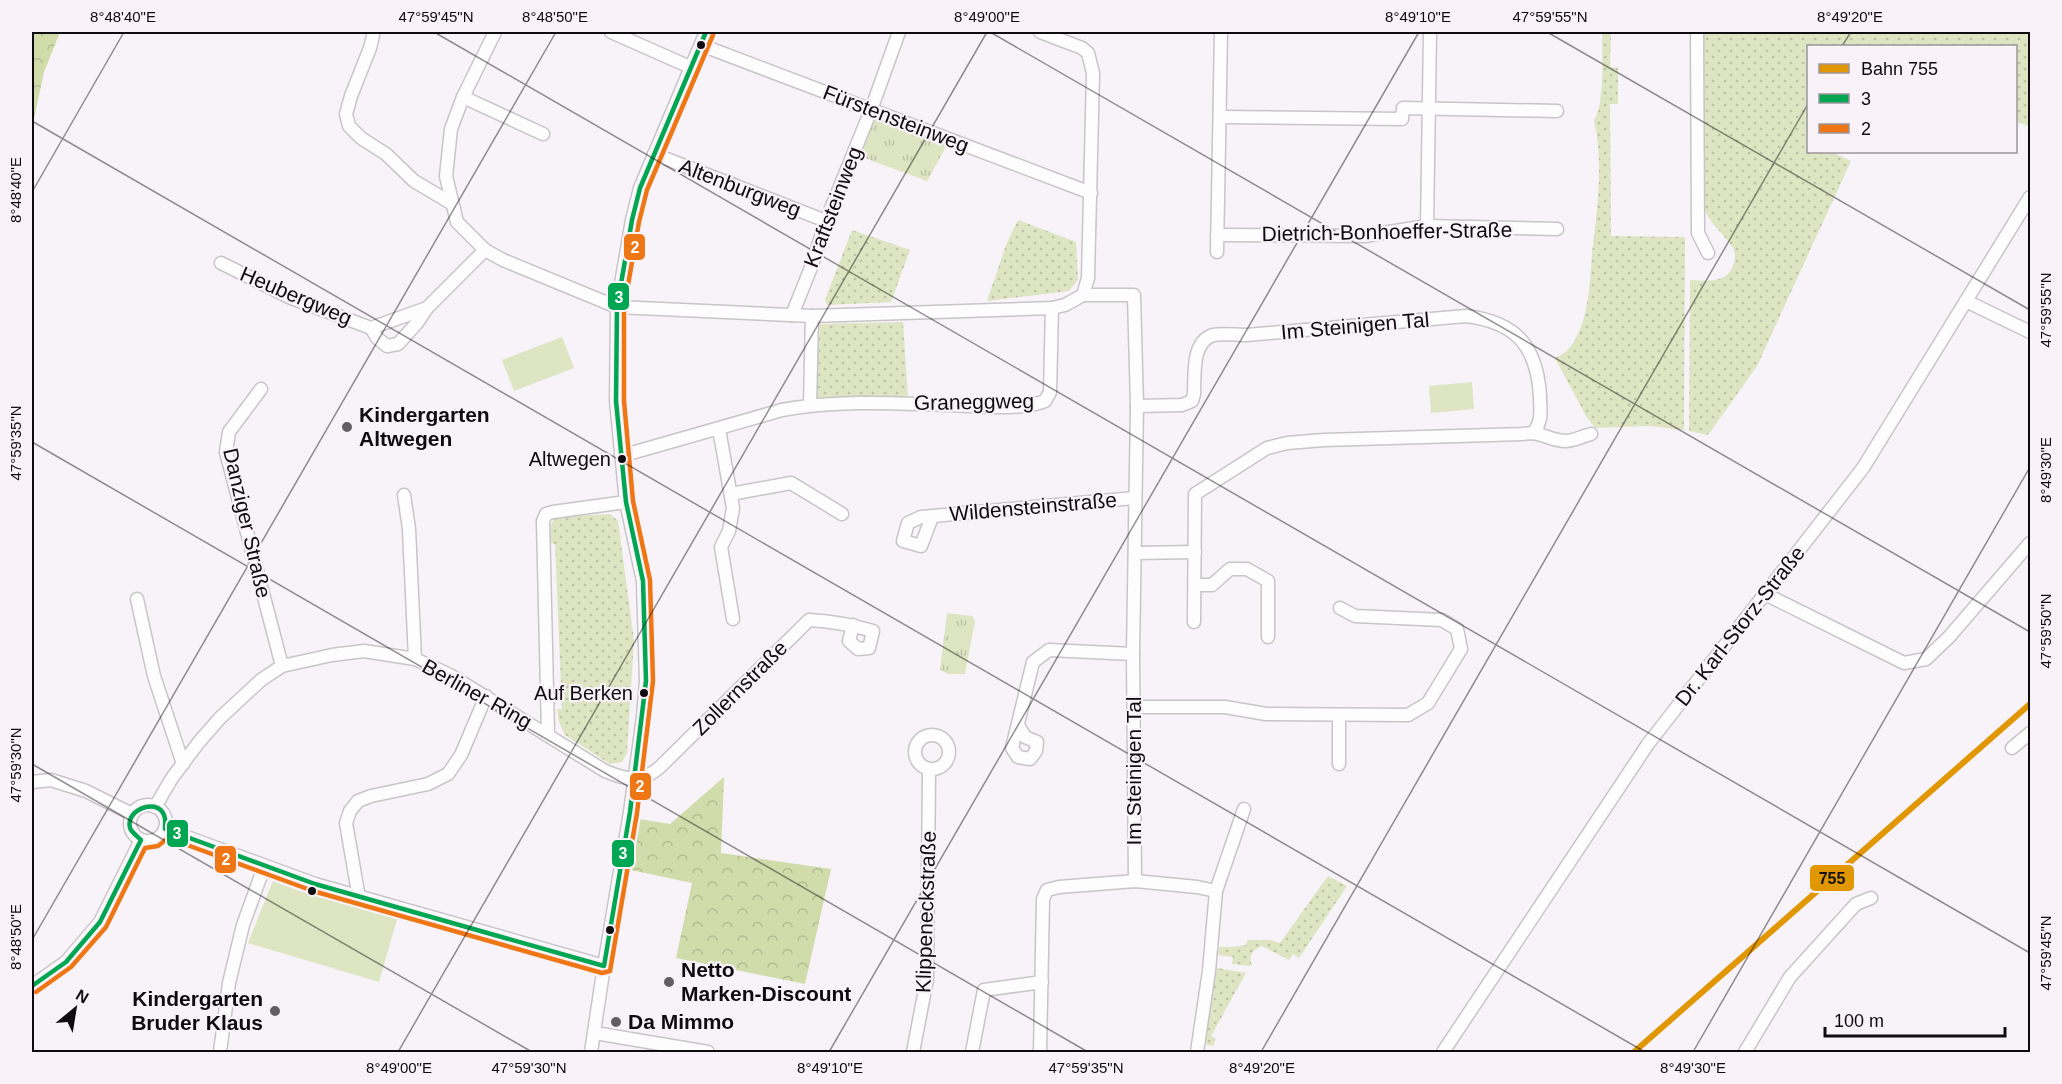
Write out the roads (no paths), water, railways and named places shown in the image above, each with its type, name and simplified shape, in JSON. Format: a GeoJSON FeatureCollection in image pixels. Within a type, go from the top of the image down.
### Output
{"type":"FeatureCollection","features":[{"type":"Feature","properties":{"kind":"street"},"geometry":{"type":"LineString","coordinates":[[373,32],[374,36],[346,114],[349,126],[361,138],[386,154],[414,181],[451,203]]}},
{"type":"Feature","properties":{"kind":"street"},"geometry":{"type":"LineString","coordinates":[[495,32],[463,97],[451,129],[446,176],[457,222],[485,250],[503,260],[617,307],[812,316],[1052,308],[1065,305],[1083,295],[1088,278],[1093,73],[1089,53],[1082,48],[1040,32]]}},
{"type":"Feature","properties":{"kind":"street"},"geometry":{"type":"LineString","coordinates":[[611,32],[690,67]]}},
{"type":"Feature","properties":{"kind":"street"},"geometry":{"type":"LineString","coordinates":[[591,1053],[635,779],[643,717],[646,659],[643,581],[626,502],[616,401],[617,307],[640,188],[706,32]]}},
{"type":"Feature","properties":{"kind":"street","name":"Kraftsteinweg"},"geometry":{"type":"LineString","coordinates":[[792,315],[812,265],[825,221],[871,110],[899,32]]}},
{"type":"Feature","properties":{"kind":"street"},"geometry":{"type":"LineString","coordinates":[[1217,252],[1221,32]]}},
{"type":"Feature","properties":{"kind":"street"},"geometry":{"type":"LineString","coordinates":[[1428,226],[1430,32]]}},
{"type":"Feature","properties":{"kind":"street"},"geometry":{"type":"LineString","coordinates":[[1697,32],[1698,232],[1708,253]]}},
{"type":"Feature","properties":{"kind":"street","name":"Fürstensteinweg"},"geometry":{"type":"LineString","coordinates":[[701,45],[1091,193]]}},
{"type":"Feature","properties":{"kind":"street"},"geometry":{"type":"LineString","coordinates":[[463,97],[543,134]]}},
{"type":"Feature","properties":{"kind":"street"},"geometry":{"type":"LineString","coordinates":[[1220,117],[1402,119],[1403,108],[1557,111]]}},
{"type":"Feature","properties":{"kind":"street","name":"Altenburgweg"},"geometry":{"type":"LineString","coordinates":[[654,154],[825,221]]}},
{"type":"Feature","properties":{"kind":"street","name":"Dr. Karl-Storz-Straße"},"geometry":{"type":"LineString","coordinates":[[1443,1053],[1648,744],[1863,468],[2031,197]]}},
{"type":"Feature","properties":{"kind":"street","name":"Dietrich-Bonhoeffer-Straße"},"geometry":{"type":"LineString","coordinates":[[1217,235],[1364,236],[1428,226],[1557,229]]}},
{"type":"Feature","properties":{"kind":"street","name":"Heubergweg"},"geometry":{"type":"LineString","coordinates":[[221,263],[291,298],[371,328],[377,338],[387,346],[398,344],[427,308],[485,250]]}},
{"type":"Feature","properties":{"kind":"street","name":"Im Steinigen Tal"},"geometry":{"type":"LineString","coordinates":[[1083,295],[1134,295],[1137,406],[1133,654],[1135,881]]}},
{"type":"Feature","properties":{"kind":"street"},"geometry":{"type":"LineString","coordinates":[[1966,301],[2031,332]]}},
{"type":"Feature","properties":{"kind":"street","name":"Heubergweg"},"geometry":{"type":"LineString","coordinates":[[371,328],[427,308]]}},
{"type":"Feature","properties":{"kind":"street","name":"Graneggweg"},"geometry":{"type":"LineString","coordinates":[[621,456],[782,410],[810,405],[872,402],[991,407],[1036,405],[1045,401],[1050,392],[1052,308]]}},
{"type":"Feature","properties":{"kind":"street"},"geometry":{"type":"LineString","coordinates":[[810,405],[812,316]]}},
{"type":"Feature","properties":{"kind":"street","name":"Im Steinigen Tal"},"geometry":{"type":"LineString","coordinates":[[1137,406],[1182,405],[1192,401],[1198,351],[1202,342],[1215,335],[1270,333],[1467,316],[1488,319],[1506,327],[1519,337],[1531,354],[1539,378],[1541,418],[1534,432]]}},
{"type":"Feature","properties":{"kind":"street","name":"Danziger Straße"},"geometry":{"type":"LineString","coordinates":[[261,389],[229,432],[226,452],[282,666]]}},
{"type":"Feature","properties":{"kind":"street"},"geometry":{"type":"LineString","coordinates":[[718,429],[734,508],[729,531],[721,547],[733,619]]}},
{"type":"Feature","properties":{"kind":"street"},"geometry":{"type":"LineString","coordinates":[[1194,622],[1195,494],[1267,448],[1287,443],[1324,440],[1534,432],[1551,439],[1568,441],[1591,434]]}},
{"type":"Feature","properties":{"kind":"street"},"geometry":{"type":"LineString","coordinates":[[731,494],[791,483],[842,514]]}},
{"type":"Feature","properties":{"kind":"street"},"geometry":{"type":"LineString","coordinates":[[404,495],[409,529],[415,659]]}},
{"type":"Feature","properties":{"kind":"street","name":"Wildensteinstraße"},"geometry":{"type":"LineString","coordinates":[[932,516],[1135,498]]}},
{"type":"Feature","properties":{"kind":"street"},"geometry":{"type":"LineString","coordinates":[[548,734],[543,521],[546,514],[553,512],[626,502]]}},
{"type":"Feature","properties":{"kind":"street"},"geometry":{"type":"LineString","coordinates":[[1765,594],[1904,663],[1926,659],[1949,637],[2031,543]]}},
{"type":"Feature","properties":{"kind":"street"},"geometry":{"type":"LineString","coordinates":[[1136,553],[1195,552]]}},
{"type":"Feature","properties":{"kind":"street"},"geometry":{"type":"LineString","coordinates":[[1195,585],[1212,585],[1230,569],[1247,569],[1268,580],[1268,637]]}},
{"type":"Feature","properties":{"kind":"street"},"geometry":{"type":"LineString","coordinates":[[137,599],[154,676],[183,764]]}},
{"type":"Feature","properties":{"kind":"street"},"geometry":{"type":"LineString","coordinates":[[1134,707],[1225,707],[1266,714],[1408,715],[1428,703],[1461,649],[1457,629],[1442,620],[1355,616],[1340,608]]}},
{"type":"Feature","properties":{"kind":"street","name":"Zollernstraße"},"geometry":{"type":"LineString","coordinates":[[635,779],[649,777],[660,767],[809,620],[827,620],[853,625]]}},
{"type":"Feature","properties":{"kind":"street"},"geometry":{"type":"LineString","coordinates":[[1018,725],[1033,662],[1049,650],[1133,654]]}},
{"type":"Feature","properties":{"kind":"street","name":"Berliner Ring"},"geometry":{"type":"LineString","coordinates":[[155,807],[172,778],[220,718],[261,680],[282,666],[332,655],[364,651],[415,659],[450,675],[605,771],[620,777],[635,779]]}},
{"type":"Feature","properties":{"kind":"street"},"geometry":{"type":"LineString","coordinates":[[359,898],[346,823],[350,811],[358,801],[371,796],[428,784],[448,774],[461,754],[486,696]]}},
{"type":"Feature","properties":{"kind":"street"},"geometry":{"type":"LineString","coordinates":[[1340,715],[1340,764]]}},
{"type":"Feature","properties":{"kind":"street"},"geometry":{"type":"LineString","coordinates":[[2012,748],[2031,733]]}},
{"type":"Feature","properties":{"kind":"street","name":"Klippeneckstraße"},"geometry":{"type":"LineString","coordinates":[[913,1053],[927,979],[929,770]]}},
{"type":"Feature","properties":{"kind":"street"},"geometry":{"type":"LineString","coordinates":[[32,782],[51,780],[86,791],[132,814]]}},
{"type":"Feature","properties":{"kind":"street"},"geometry":{"type":"LineString","coordinates":[[143,806],[155,807],[164,816],[165,829],[161,836],[153,840],[141,840],[131,830],[132,814],[143,806]]}},
{"type":"Feature","properties":{"kind":"street"},"geometry":{"type":"LineString","coordinates":[[1197,1053],[1209,971],[1216,891],[1244,809]]}},
{"type":"Feature","properties":{"kind":"street"},"geometry":{"type":"LineString","coordinates":[[165,829],[264,867],[359,898],[604,966]]}},
{"type":"Feature","properties":{"kind":"street"},"geometry":{"type":"LineString","coordinates":[[32,986],[66,962],[100,922],[141,840]]}},
{"type":"Feature","properties":{"kind":"street"},"geometry":{"type":"LineString","coordinates":[[220,1053],[229,983],[243,925],[264,867]]}},
{"type":"Feature","properties":{"kind":"street"},"geometry":{"type":"LineString","coordinates":[[1040,1053],[1043,899],[1047,890],[1059,886],[1135,881],[1197,886],[1216,891]]}},
{"type":"Feature","properties":{"kind":"street"},"geometry":{"type":"LineString","coordinates":[[1745,1053],[1790,977],[1856,904],[1871,898]]}},
{"type":"Feature","properties":{"kind":"street"},"geometry":{"type":"LineString","coordinates":[[972,1053],[984,990],[1042,982]]}},
{"type":"Feature","properties":{"kind":"street"},"geometry":{"type":"LineString","coordinates":[[595,1033],[706,1052]]}},
{"type":"Feature","properties":{"kind":"rail line","name":"755"},"geometry":{"type":"LineString","coordinates":[[1634,1052],[2030,704]]}},
{"type":"Feature","properties":{"kind":"place","name":"Kindergarten Altwegen"},"geometry":{"type":"Point","coordinates":[347,427]}},
{"type":"Feature","properties":{"kind":"place","name":"Altwegen"},"geometry":{"type":"Point","coordinates":[622,459]}},
{"type":"Feature","properties":{"kind":"place","name":"Auf Berken"},"geometry":{"type":"Point","coordinates":[644,693]}},
{"type":"Feature","properties":{"kind":"place","name":"Netto Marken-Discount"},"geometry":{"type":"Point","coordinates":[669,982]}},
{"type":"Feature","properties":{"kind":"place","name":"Kindergarten Bruder Klaus"},"geometry":{"type":"Point","coordinates":[275,1011]}},
{"type":"Feature","properties":{"kind":"place","name":"Da Mimmo"},"geometry":{"type":"Point","coordinates":[616,1022]}}]}
